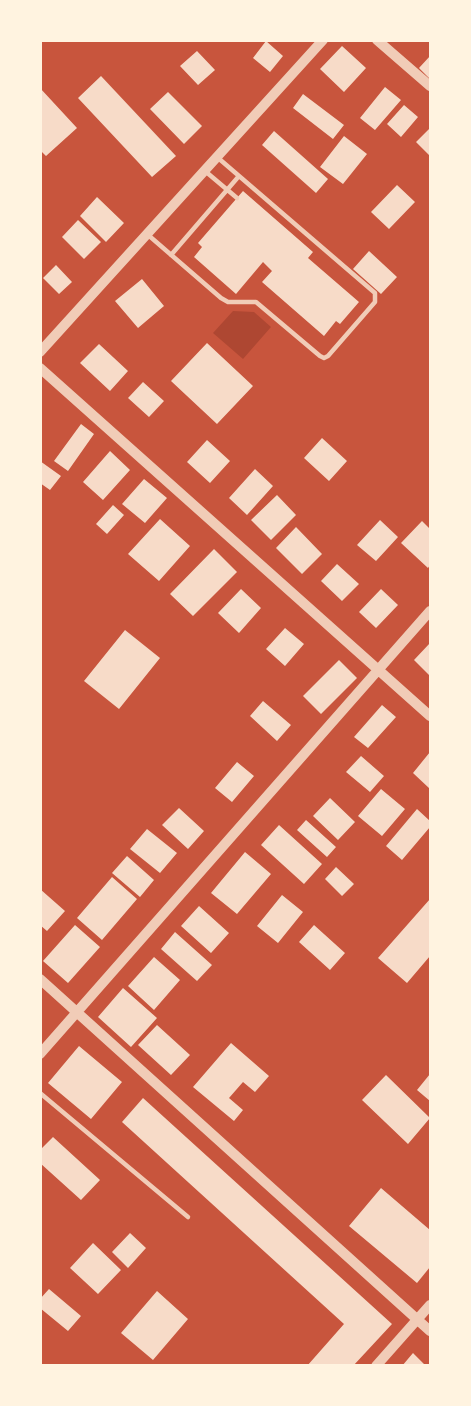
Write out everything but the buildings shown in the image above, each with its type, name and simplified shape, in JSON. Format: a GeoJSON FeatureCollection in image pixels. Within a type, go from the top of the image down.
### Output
{"type":"FeatureCollection","features":[{"type":"Feature","properties":{"kind":"street"},"geometry":{"type":"LineString","coordinates":[[40,352],[323,40]]}},
{"type":"Feature","properties":{"kind":"street"},"geometry":{"type":"LineString","coordinates":[[377,40],[430,86]]}},
{"type":"Feature","properties":{"kind":"street"},"geometry":{"type":"LineString","coordinates":[[40,368],[430,716]]}},
{"type":"Feature","properties":{"kind":"street"},"geometry":{"type":"LineString","coordinates":[[40,1054],[430,611]]}},
{"type":"Feature","properties":{"kind":"street"},"geometry":{"type":"LineString","coordinates":[[40,980],[430,1331]]}},
{"type":"Feature","properties":{"kind":"street"},"geometry":{"type":"LineString","coordinates":[[376,1365],[430,1305]]}},
{"type":"Feature","properties":{"kind":"lane"},"geometry":{"type":"LineString","coordinates":[[147,234],[221,298],[228,302],[256,302],[324,358],[367,311],[375,302],[375,293],[217,157]]}},
{"type":"Feature","properties":{"kind":"lane"},"geometry":{"type":"LineString","coordinates":[[205,171],[237,198]]}},
{"type":"Feature","properties":{"kind":"lane"},"geometry":{"type":"LineString","coordinates":[[171,255],[239,176]]}},
{"type":"Feature","properties":{"kind":"lane"},"geometry":{"type":"LineString","coordinates":[[40,1093],[188,1217]]}},
{"type":"Feature","properties":{"kind":"shaded area"},"geometry":{"type":"Polygon","coordinates":[[[233,311],[254,312],[271,327],[243,359],[213,333],[233,311]]]}}]}
